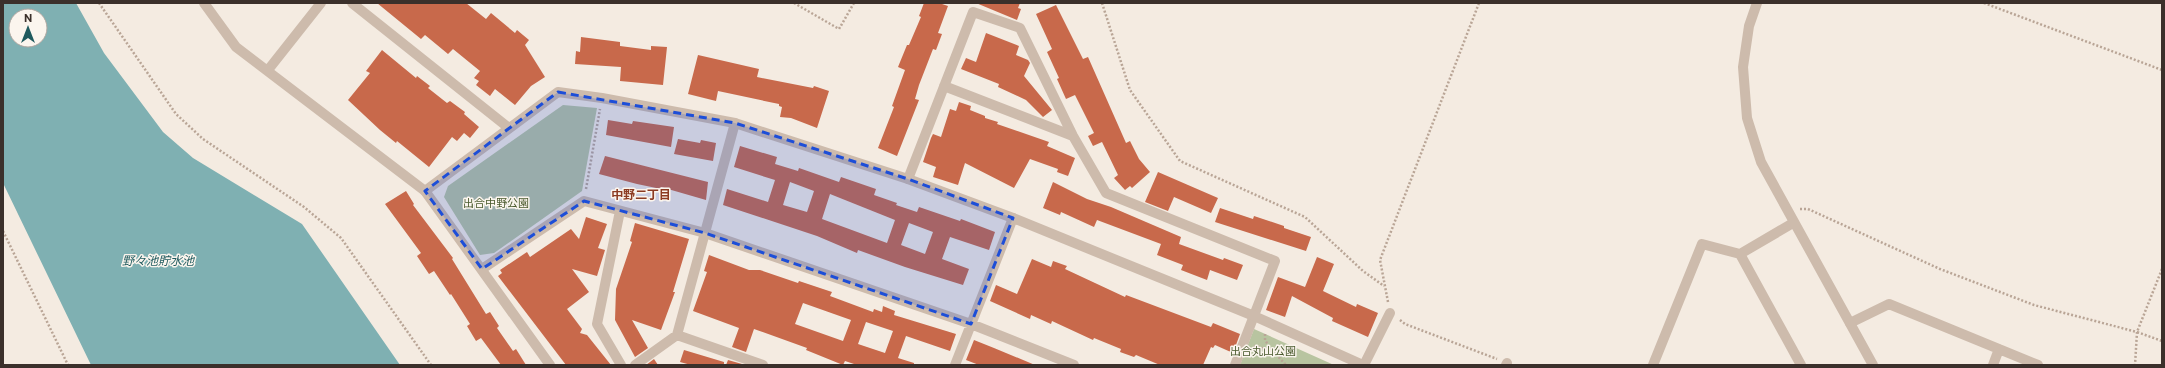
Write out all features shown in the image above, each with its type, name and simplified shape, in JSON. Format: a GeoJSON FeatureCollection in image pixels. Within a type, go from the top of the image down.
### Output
{"type":"FeatureCollection","features":[{"type":"Feature","properties":{"kind":"street"},"geometry":{"type":"LineString","coordinates":[[204,3],[236,47],[425,191],[550,365]]}},
{"type":"Feature","properties":{"kind":"street"},"geometry":{"type":"LineString","coordinates":[[268,70],[321,3]]}},
{"type":"Feature","properties":{"kind":"street"},"geometry":{"type":"LineString","coordinates":[[352,3],[509,128]]}},
{"type":"Feature","properties":{"kind":"street"},"geometry":{"type":"LineString","coordinates":[[1757,3],[1749,26],[1744,67],[1746,118],[1760,162],[1873,365]]}},
{"type":"Feature","properties":{"kind":"street"},"geometry":{"type":"LineString","coordinates":[[908,179],[973,12],[1020,28],[1073,136],[1106,193],[1275,261],[1235,365]]}},
{"type":"Feature","properties":{"kind":"street"},"geometry":{"type":"LineString","coordinates":[[944,86],[1073,136]]}},
{"type":"Feature","properties":{"kind":"street"},"geometry":{"type":"LineString","coordinates":[[425,191],[558,92],[602,98],[735,123],[908,179],[1013,218],[1254,316],[1363,365],[1390,313]]}},
{"type":"Feature","properties":{"kind":"street"},"geometry":{"type":"LineString","coordinates":[[635,365],[677,335],[735,123]]}},
{"type":"Feature","properties":{"kind":"street"},"geometry":{"type":"LineString","coordinates":[[482,269],[584,201],[705,233],[971,324],[1074,365]]}},
{"type":"Feature","properties":{"kind":"street"},"geometry":{"type":"LineString","coordinates":[[620,211],[597,324],[621,365]]}},
{"type":"Feature","properties":{"kind":"street"},"geometry":{"type":"LineString","coordinates":[[955,365],[1013,218]]}},
{"type":"Feature","properties":{"kind":"street"},"geometry":{"type":"LineString","coordinates":[[1653,365],[1702,244],[1740,254],[1793,223]]}},
{"type":"Feature","properties":{"kind":"street"},"geometry":{"type":"LineString","coordinates":[[1740,254],[1801,365]]}},
{"type":"Feature","properties":{"kind":"street"},"geometry":{"type":"LineString","coordinates":[[1850,323],[1890,304],[2038,365]]}},
{"type":"Feature","properties":{"kind":"street"},"geometry":{"type":"LineString","coordinates":[[677,335],[763,365]]}},
{"type":"Feature","properties":{"kind":"street"},"geometry":{"type":"LineString","coordinates":[[1993,365],[1999,349]]}},
{"type":"Feature","properties":{"kind":"path"},"geometry":{"type":"LineString","coordinates":[[99,3],[176,114],[203,139],[304,207],[341,238],[431,365]]}},
{"type":"Feature","properties":{"kind":"path"},"geometry":{"type":"LineString","coordinates":[[794,3],[840,29],[854,3]]}},
{"type":"Feature","properties":{"kind":"path"},"geometry":{"type":"LineString","coordinates":[[1102,3],[1130,90],[1180,161],[1305,217],[1362,271],[1384,286]]}},
{"type":"Feature","properties":{"kind":"path"},"geometry":{"type":"LineString","coordinates":[[1479,3],[1380,260],[1390,313],[1405,324],[1506,364]]}},
{"type":"Feature","properties":{"kind":"path"},"geometry":{"type":"LineString","coordinates":[[1984,3],[2162,70]]}},
{"type":"Feature","properties":{"kind":"path"},"geometry":{"type":"LineString","coordinates":[[584,201],[602,98]]}},
{"type":"Feature","properties":{"kind":"path"},"geometry":{"type":"LineString","coordinates":[[1786,209],[1808,209],[1940,270],[2034,304],[2137,332],[2162,341]]}},
{"type":"Feature","properties":{"kind":"path"},"geometry":{"type":"LineString","coordinates":[[3,231],[68,365]]}},
{"type":"Feature","properties":{"kind":"path"},"geometry":{"type":"LineString","coordinates":[[2135,365],[2137,332],[2162,269]]}},
{"type":"Feature","properties":{"kind":"path"},"geometry":{"type":"LineString","coordinates":[[1266,322],[1265,340],[1286,365]]}},
{"type":"Feature","properties":{"kind":"path"},"geometry":{"type":"LineString","coordinates":[[1244,343],[1273,351]]}},
{"type":"Feature","properties":{"kind":"highlighted area"},"geometry":{"type":"Polygon","coordinates":[[[558,92],[735,123],[908,179],[1013,218],[971,324],[705,233],[584,201],[482,269],[425,191],[558,92]]]}},
{"type":"Feature","properties":{"kind":"green space","name":"出合中野公園"},"geometry":{"type":"Polygon","coordinates":[[[563,105],[597,108],[582,191],[494,253],[480,255],[444,197],[448,186],[563,105]]]}},
{"type":"Feature","properties":{"kind":"green space","name":"出合丸山公園"},"geometry":{"type":"Polygon","coordinates":[[[1254,329],[1334,365],[1240,365],[1254,329]]]}},
{"type":"Feature","properties":{"kind":"water","name":"野々池貯水池"},"geometry":{"type":"Polygon","coordinates":[[[3,3],[76,3],[104,53],[163,132],[193,158],[302,224],[400,365],[91,365],[3,183],[3,3]]]}},
{"type":"Feature","properties":{"kind":"building"},"geometry":{"type":"Polygon","coordinates":[[[377,3],[466,3],[486,19],[491,13],[515,33],[517,30],[529,40],[525,45],[545,77],[531,86],[515,105],[495,89],[490,96],[476,85],[479,81],[474,78],[480,71],[453,49],[448,54],[425,35],[421,39],[377,3]]]}},
{"type":"Feature","properties":{"kind":"building"},"geometry":{"type":"Polygon","coordinates":[[[924,3],[939,3],[948,6],[938,33],[942,34],[936,50],[933,49],[919,85],[915,99],[919,100],[897,156],[878,148],[894,107],[892,106],[905,70],[898,67],[921,17],[919,16],[924,3]]]}},
{"type":"Feature","properties":{"kind":"building"},"geometry":{"type":"Polygon","coordinates":[[[976,3],[1020,3],[1018,8],[1021,9],[1017,20],[976,3]]]}},
{"type":"Feature","properties":{"kind":"building"},"geometry":{"type":"Polygon","coordinates":[[[1056,5],[1083,59],[1088,57],[1126,143],[1130,141],[1139,159],[1150,172],[1132,188],[1130,186],[1125,190],[1114,178],[1118,175],[1102,142],[1093,146],[1088,136],[1094,133],[1075,95],[1066,99],[1057,79],[1059,78],[1047,52],[1052,49],[1036,14],[1056,5]]]}},
{"type":"Feature","properties":{"kind":"building"},"geometry":{"type":"Polygon","coordinates":[[[986,33],[1019,46],[1016,55],[1028,60],[1030,63],[1024,76],[1052,110],[1043,117],[1026,100],[998,87],[999,84],[961,69],[966,58],[976,62],[986,33]]]}},
{"type":"Feature","properties":{"kind":"building"},"geometry":{"type":"Polygon","coordinates":[[[581,37],[620,42],[620,46],[651,50],[651,46],[667,47],[663,85],[620,81],[621,67],[575,64],[576,51],[580,52],[581,37]]]}},
{"type":"Feature","properties":{"kind":"building"},"geometry":{"type":"Polygon","coordinates":[[[382,50],[416,78],[417,76],[430,86],[428,88],[447,103],[450,101],[465,112],[464,114],[479,127],[470,138],[464,133],[457,141],[452,137],[429,167],[397,141],[396,143],[380,130],[348,100],[370,73],[366,71],[382,50]]]}},
{"type":"Feature","properties":{"kind":"building"},"geometry":{"type":"Polygon","coordinates":[[[698,55],[759,69],[757,77],[813,88],[814,86],[829,91],[817,128],[791,118],[780,117],[782,107],[779,106],[779,104],[718,91],[716,101],[688,94],[698,55]]]}},
{"type":"Feature","properties":{"kind":"building"},"geometry":{"type":"Polygon","coordinates":[[[959,102],[971,106],[970,110],[985,116],[985,118],[998,122],[997,124],[1049,142],[1047,146],[1075,158],[1068,176],[1057,172],[1058,169],[1030,159],[1014,188],[965,163],[958,185],[933,177],[936,167],[923,162],[931,138],[933,134],[941,137],[950,109],[956,111],[959,102]]]}},
{"type":"Feature","properties":{"kind":"building"},"geometry":{"type":"Polygon","coordinates":[[[608,120],[632,124],[633,121],[674,127],[671,147],[606,135],[608,120]]]}},
{"type":"Feature","properties":{"kind":"building"},"geometry":{"type":"Polygon","coordinates":[[[678,139],[700,143],[701,140],[716,143],[713,161],[674,154],[678,139]]]}},
{"type":"Feature","properties":{"kind":"building"},"geometry":{"type":"Polygon","coordinates":[[[740,146],[777,157],[775,164],[798,171],[799,168],[839,182],[841,177],[876,189],[874,195],[897,203],[896,205],[917,212],[919,207],[960,221],[961,219],[995,232],[989,250],[950,237],[942,259],[969,269],[963,285],[905,267],[858,250],[857,253],[817,236],[723,205],[727,189],[768,202],[775,180],[734,167],[740,146]],[[790,182],[783,205],[807,212],[814,191],[790,182]],[[830,194],[822,219],[887,243],[895,220],[830,194]],[[909,223],[901,245],[925,254],[933,232],[909,223]]]}},
{"type":"Feature","properties":{"kind":"building"},"geometry":{"type":"Polygon","coordinates":[[[605,156],[708,182],[706,200],[661,187],[661,189],[599,174],[605,156]]]}},
{"type":"Feature","properties":{"kind":"building"},"geometry":{"type":"Polygon","coordinates":[[[1158,172],[1218,198],[1211,213],[1174,197],[1168,211],[1145,202],[1158,172]]]}},
{"type":"Feature","properties":{"kind":"building"},"geometry":{"type":"Polygon","coordinates":[[[1053,182],[1087,199],[1111,207],[1181,237],[1179,244],[1223,260],[1224,258],[1243,265],[1237,280],[1210,270],[1207,280],[1181,270],[1183,265],[1157,255],[1161,244],[1097,220],[1094,227],[1061,212],[1060,215],[1043,208],[1053,182]]]}},
{"type":"Feature","properties":{"kind":"building"},"geometry":{"type":"Polygon","coordinates":[[[406,191],[414,204],[413,205],[453,258],[452,259],[486,314],[490,312],[499,326],[497,328],[513,351],[516,349],[526,365],[501,365],[481,338],[476,341],[467,326],[470,324],[434,271],[429,274],[417,256],[421,253],[385,204],[406,191]]]}},
{"type":"Feature","properties":{"kind":"building"},"geometry":{"type":"Polygon","coordinates":[[[1220,208],[1253,219],[1254,216],[1311,237],[1306,251],[1215,222],[1220,208]]]}},
{"type":"Feature","properties":{"kind":"building"},"geometry":{"type":"Polygon","coordinates":[[[586,217],[607,224],[598,248],[605,250],[597,276],[572,269],[589,292],[567,309],[582,329],[580,333],[587,335],[611,365],[566,365],[498,276],[502,273],[500,270],[527,252],[530,257],[571,229],[579,239],[586,217]]]}},
{"type":"Feature","properties":{"kind":"building"},"geometry":{"type":"Polygon","coordinates":[[[635,223],[689,239],[673,292],[675,292],[661,330],[632,320],[648,348],[635,357],[615,320],[616,289],[632,242],[630,241],[635,223]]]}},
{"type":"Feature","properties":{"kind":"building"},"geometry":{"type":"Polygon","coordinates":[[[709,255],[749,270],[760,270],[798,283],[799,281],[832,292],[830,296],[873,312],[874,309],[882,312],[883,306],[895,311],[894,315],[956,334],[950,351],[906,336],[898,358],[914,363],[914,365],[857,365],[845,361],[843,365],[806,350],[807,348],[754,329],[746,352],[732,347],[739,328],[693,311],[707,272],[704,271],[709,255]],[[803,303],[795,324],[843,341],[851,320],[803,303]],[[866,322],[858,344],[885,353],[893,331],[866,322]]]}},
{"type":"Feature","properties":{"kind":"building"},"geometry":{"type":"Polygon","coordinates":[[[1317,257],[1334,264],[1323,291],[1356,307],[1357,304],[1378,313],[1368,337],[1332,321],[1333,318],[1292,296],[1285,317],[1266,310],[1278,277],[1305,287],[1317,257]]]}},
{"type":"Feature","properties":{"kind":"building"},"geometry":{"type":"Polygon","coordinates":[[[1032,259],[1051,267],[1053,261],[1067,266],[1065,269],[1125,297],[1126,295],[1211,327],[1213,323],[1240,334],[1233,353],[1215,345],[1213,348],[1211,347],[1203,365],[1160,365],[1136,355],[1134,357],[1120,352],[1121,349],[1094,338],[1093,340],[1052,321],[1051,324],[1031,315],[1030,319],[990,301],[996,285],[1017,294],[1032,259]]]}},
{"type":"Feature","properties":{"kind":"building"},"geometry":{"type":"Polygon","coordinates":[[[974,340],[1035,365],[979,365],[966,360],[974,340]]]}},
{"type":"Feature","properties":{"kind":"building"},"geometry":{"type":"Polygon","coordinates":[[[684,350],[724,362],[724,365],[691,365],[680,362],[684,350]]]}},
{"type":"Feature","properties":{"kind":"building"},"geometry":{"type":"Polygon","coordinates":[[[654,359],[658,365],[646,365],[654,359]]]}},
{"type":"Feature","properties":{"kind":"building"},"geometry":{"type":"Polygon","coordinates":[[[728,360],[742,364],[726,365],[728,360]]]}},
{"type":"Feature","properties":{"kind":"district","name":"中野二丁目"},"geometry":{"type":"Point","coordinates":[641,194]}}]}
